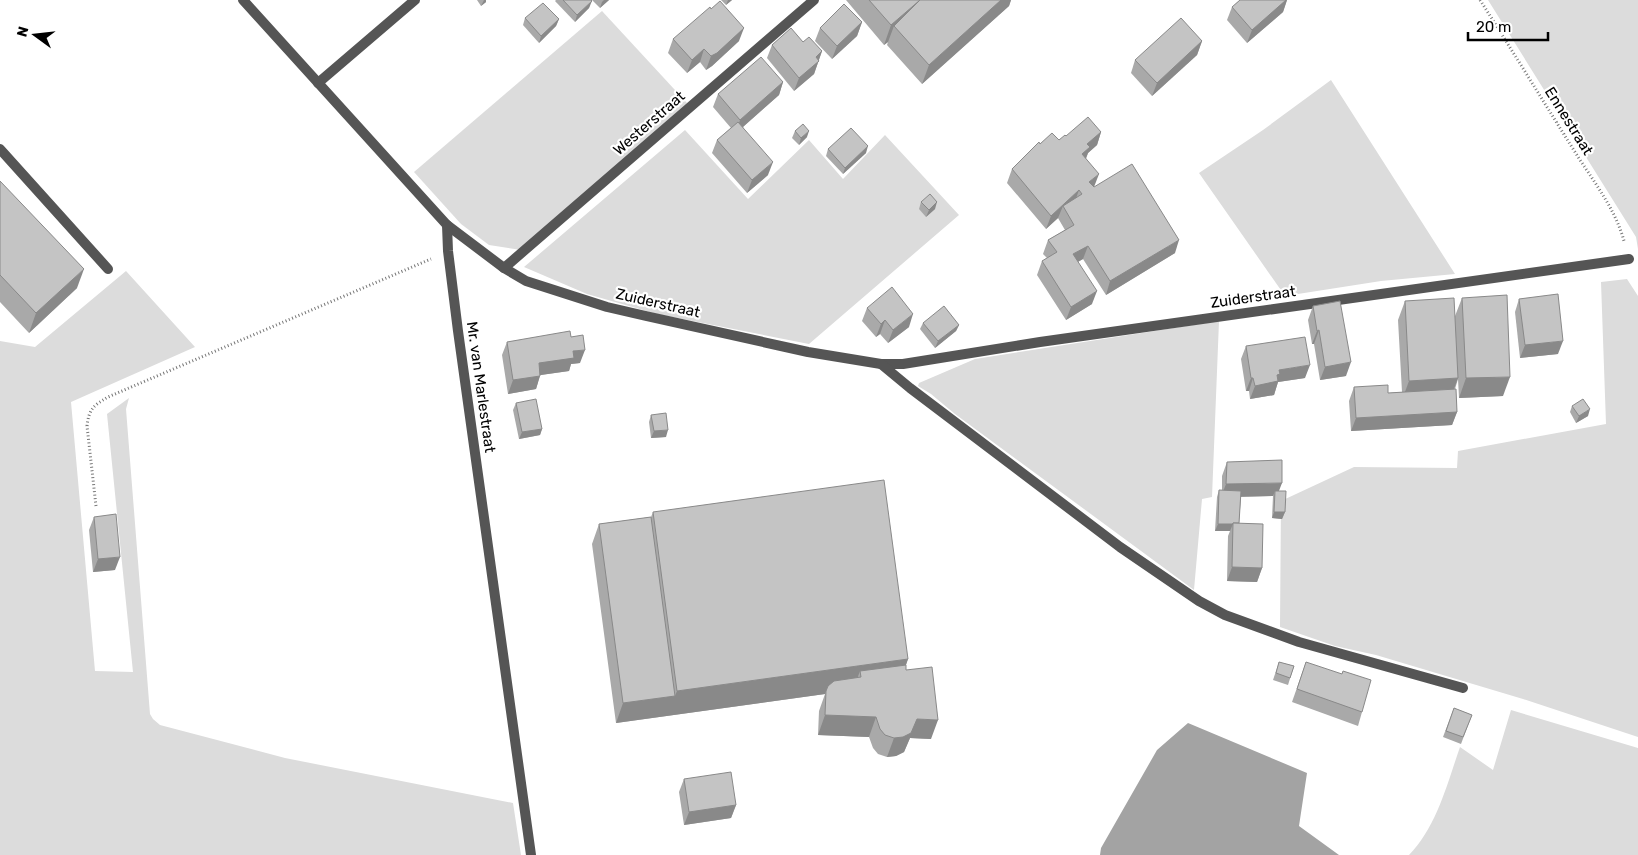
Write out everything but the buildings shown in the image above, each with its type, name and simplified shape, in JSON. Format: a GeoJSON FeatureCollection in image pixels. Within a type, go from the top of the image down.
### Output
{"type":"FeatureCollection","features":[{"type":"Feature","properties":{"kind":"street"},"geometry":{"type":"LineString","coordinates":[[242,0],[447,225]]}},
{"type":"Feature","properties":{"kind":"street"},"geometry":{"type":"LineString","coordinates":[[318,83],[415,0]]}},
{"type":"Feature","properties":{"kind":"street","name":"Westerstraat"},"geometry":{"type":"LineString","coordinates":[[504,268],[814,0]]}},
{"type":"Feature","properties":{"kind":"street"},"geometry":{"type":"LineString","coordinates":[[0,149],[108,268]]}},
{"type":"Feature","properties":{"kind":"street","name":"Zuiderstraat"},"geometry":{"type":"LineString","coordinates":[[447,225],[504,268],[526,281],[608,307],[808,352],[881,364],[903,364],[1040,342],[1629,259]]}},
{"type":"Feature","properties":{"kind":"street","name":"Mr. van Marlestraat"},"geometry":{"type":"LineString","coordinates":[[447,225],[448,252],[458,331],[531,855]]}},
{"type":"Feature","properties":{"kind":"street"},"geometry":{"type":"LineString","coordinates":[[881,364],[1120,548],[1199,601],[1248,625],[1463,688]]}},
{"type":"Feature","properties":{"kind":"path","name":"Ennestraat"},"geometry":{"type":"LineString","coordinates":[[1480,0],[1576,155],[1609,204],[1621,228],[1629,259]]}},
{"type":"Feature","properties":{"kind":"path"},"geometry":{"type":"LineString","coordinates":[[96,506],[87,426],[89,414],[94,406],[108,397],[448,252]]}},
{"type":"Feature","properties":{"kind":"shaded area"},"geometry":{"type":"Polygon","coordinates":[[[1488,0],[1638,0],[1638,249],[1636,237],[1488,0]]]}},
{"type":"Feature","properties":{"kind":"shaded area"},"geometry":{"type":"Polygon","coordinates":[[[602,11],[687,103],[521,250],[489,245],[461,224],[414,172],[602,11]]]}},
{"type":"Feature","properties":{"kind":"shaded area"},"geometry":{"type":"Polygon","coordinates":[[[1331,80],[1455,274],[1381,281],[1285,296],[1199,173],[1263,130],[1331,80]]]}},
{"type":"Feature","properties":{"kind":"shaded area"},"geometry":{"type":"Polygon","coordinates":[[[685,130],[748,199],[809,140],[843,179],[885,135],[959,215],[809,344],[657,314],[587,294],[524,267],[685,130]]]}},
{"type":"Feature","properties":{"kind":"shaded area"},"geometry":{"type":"Polygon","coordinates":[[[126,271],[195,347],[71,402],[95,671],[133,672],[107,414],[129,398],[126,409],[150,714],[153,719],[160,725],[285,758],[513,803],[521,855],[0,855],[0,341],[35,347],[126,271]]]}},
{"type":"Feature","properties":{"kind":"shaded area"},"geometry":{"type":"Polygon","coordinates":[[[1627,279],[1638,296],[1638,737],[1523,699],[1376,655],[1335,646],[1280,627],[1281,501],[1354,467],[1457,468],[1458,451],[1606,424],[1601,282],[1627,279]]]}},
{"type":"Feature","properties":{"kind":"shaded area"},"geometry":{"type":"Polygon","coordinates":[[[1219,321],[1212,497],[1202,499],[1194,590],[918,386],[919,383],[975,359],[1219,321]]]}},
{"type":"Feature","properties":{"kind":"shaded area"},"geometry":{"type":"Polygon","coordinates":[[[1511,710],[1638,748],[1638,855],[1409,855],[1419,844],[1434,818],[1446,790],[1460,747],[1493,770],[1511,710]]]}},
{"type":"Feature","properties":{"kind":"shaded area"},"geometry":{"type":"Polygon","coordinates":[[[1188,723],[1307,773],[1299,826],[1339,855],[1100,855],[1101,848],[1157,750],[1188,723]]]}}]}
